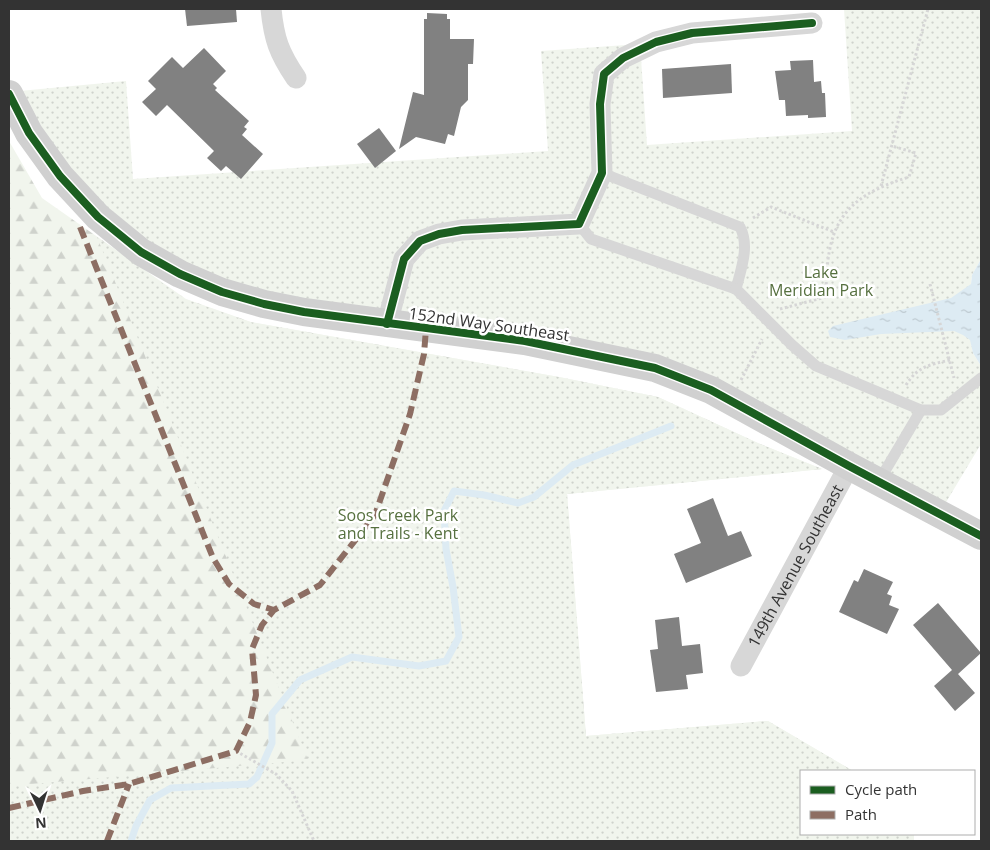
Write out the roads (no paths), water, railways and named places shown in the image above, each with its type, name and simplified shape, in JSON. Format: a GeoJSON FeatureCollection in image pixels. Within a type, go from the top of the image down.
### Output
{"type":"FeatureCollection","features":[{"type":"Feature","properties":{"kind":"street"},"geometry":{"type":"LineString","coordinates":[[271,9],[275,35],[281,55],[296,78]]}},
{"type":"Feature","properties":{"kind":"street"},"geometry":{"type":"LineString","coordinates":[[387,324],[404,259],[420,241],[439,234],[462,230],[579,224],[602,173],[600,104],[604,74],[623,58],[656,42],[692,33],[812,23]]}},
{"type":"Feature","properties":{"kind":"street","name":"152nd Way Southeast"},"geometry":{"type":"LineString","coordinates":[[9,94],[29,133],[60,176],[98,217],[141,252],[180,274],[222,292],[264,304],[304,312],[525,341],[655,368],[711,390],[981,536]]}},
{"type":"Feature","properties":{"kind":"street","name":"149th Avenue Southeast"},"geometry":{"type":"LineString","coordinates":[[741,666],[849,466]]}},
{"type":"Feature","properties":{"kind":"lane"},"geometry":{"type":"LineString","coordinates":[[602,173],[740,227],[745,236],[745,246],[736,289]]}},
{"type":"Feature","properties":{"kind":"lane"},"geometry":{"type":"LineString","coordinates":[[579,224],[591,239],[736,289],[792,345],[816,366],[921,410],[941,410],[981,378]]}},
{"type":"Feature","properties":{"kind":"lane"},"geometry":{"type":"LineString","coordinates":[[878,482],[921,410]]}},
{"type":"Feature","properties":{"kind":"water"},"geometry":{"type":"Polygon","coordinates":[[[981,259],[981,366],[973,353],[970,340],[954,331],[881,334],[845,340],[830,337],[828,331],[833,326],[951,298],[971,284],[972,275],[981,259]]]}},
{"type":"Feature","properties":{"kind":"waterway"},"geometry":{"type":"LineString","coordinates":[[131,841],[136,826],[150,800],[171,788],[249,784],[257,777],[272,743],[272,714],[300,680],[352,657],[419,666],[446,661],[459,637],[446,549],[444,511],[454,491],[484,495],[518,503],[534,497],[573,465],[671,426]]}},
{"type":"Feature","properties":{"kind":"park label","name":"Lake Meridian Park"},"geometry":{"type":"Point","coordinates":[821,281]}},
{"type":"Feature","properties":{"kind":"park label","name":"Soos Creek Park and Trails - Kent"},"geometry":{"type":"Point","coordinates":[398,524]}}]}
